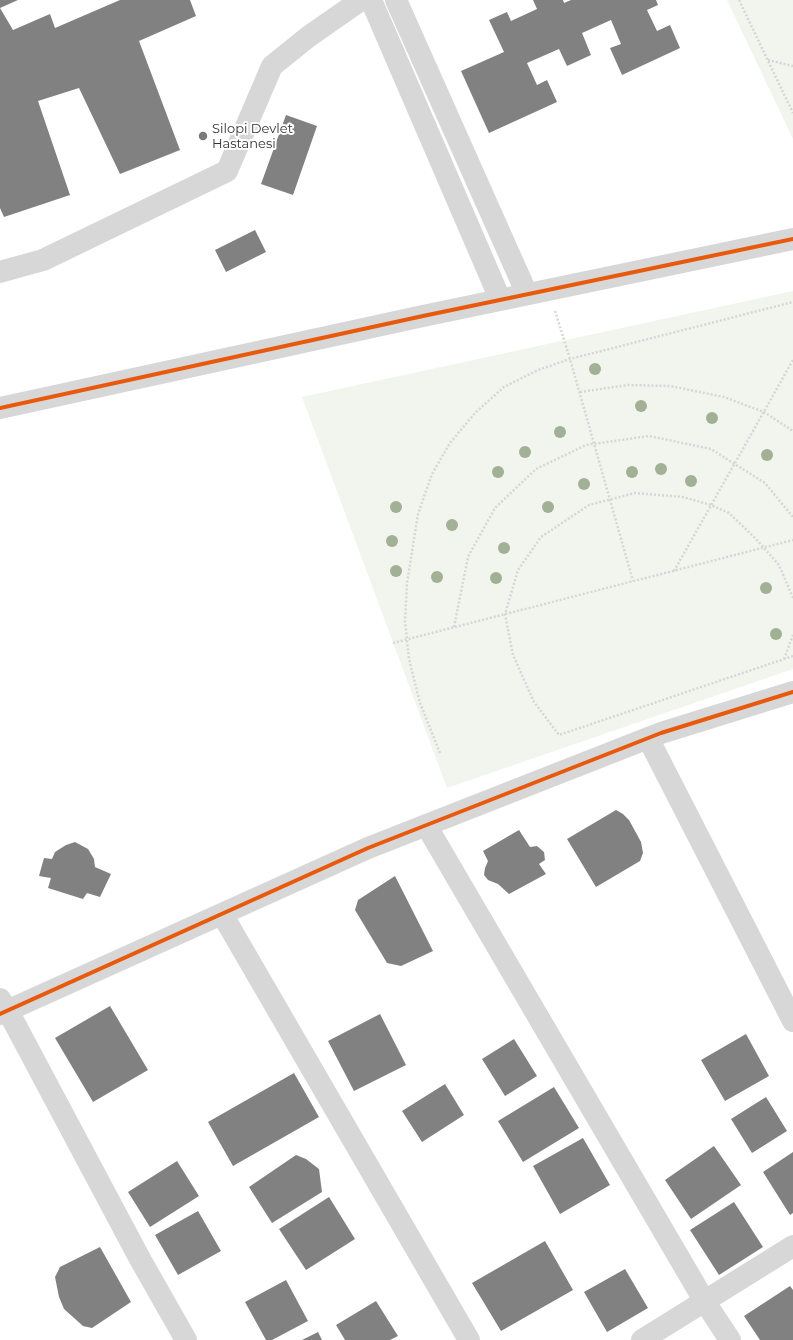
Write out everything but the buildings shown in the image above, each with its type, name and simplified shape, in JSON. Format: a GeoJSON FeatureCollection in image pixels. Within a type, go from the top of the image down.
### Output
{"type":"FeatureCollection","features":[{"type":"Feature","properties":{"kind":"street"},"geometry":{"type":"LineString","coordinates":[[0,272],[43,260],[227,170],[272,66],[308,37],[361,0]]}},
{"type":"Feature","properties":{"kind":"street"},"geometry":{"type":"LineString","coordinates":[[371,0],[500,300]]}},
{"type":"Feature","properties":{"kind":"street"},"geometry":{"type":"LineString","coordinates":[[396,0],[537,292]]}},
{"type":"Feature","properties":{"kind":"street"},"geometry":{"type":"LineString","coordinates":[[0,408],[537,292],[793,239]]}},
{"type":"Feature","properties":{"kind":"street"},"geometry":{"type":"LineString","coordinates":[[186,1340],[3,1008],[222,914],[368,848],[648,738],[793,692]]}},
{"type":"Feature","properties":{"kind":"street"},"geometry":{"type":"LineString","coordinates":[[648,738],[792,1018]]}},
{"type":"Feature","properties":{"kind":"street"},"geometry":{"type":"LineString","coordinates":[[426,825],[705,1302],[730,1340]]}},
{"type":"Feature","properties":{"kind":"street"},"geometry":{"type":"LineString","coordinates":[[222,914],[469,1340]]}},
{"type":"Feature","properties":{"kind":"street"},"geometry":{"type":"LineString","coordinates":[[642,1340],[793,1246]]}},
{"type":"Feature","properties":{"kind":"path"},"geometry":{"type":"LineString","coordinates":[[739,0],[793,113]]}},
{"type":"Feature","properties":{"kind":"path"},"geometry":{"type":"LineString","coordinates":[[768,60],[793,66]]}},
{"type":"Feature","properties":{"kind":"path"},"geometry":{"type":"LineString","coordinates":[[537,292],[570,359],[633,581]]}},
{"type":"Feature","properties":{"kind":"path"},"geometry":{"type":"LineString","coordinates":[[440,753],[420,703],[409,659],[405,621],[407,583],[418,514],[432,474],[450,443],[476,413],[504,387],[538,370],[570,359],[793,302]]}},
{"type":"Feature","properties":{"kind":"path"},"geometry":{"type":"LineString","coordinates":[[674,571],[793,360]]}},
{"type":"Feature","properties":{"kind":"path"},"geometry":{"type":"LineString","coordinates":[[580,392],[628,385],[670,386],[724,397],[764,412],[793,431]]}},
{"type":"Feature","properties":{"kind":"path"},"geometry":{"type":"LineString","coordinates":[[454,627],[468,557],[495,508],[536,469],[586,444],[649,436],[711,449],[766,483],[793,517]]}},
{"type":"Feature","properties":{"kind":"path"},"geometry":{"type":"LineString","coordinates":[[793,598],[779,565],[754,537],[729,513],[711,505],[683,497],[635,494],[589,505],[541,538],[518,570],[505,614],[513,655],[534,702],[559,735],[793,656]]}},
{"type":"Feature","properties":{"kind":"path"},"geometry":{"type":"LineString","coordinates":[[393,643],[793,540]]}},
{"type":"Feature","properties":{"kind":"path"},"geometry":{"type":"LineString","coordinates":[[784,659],[793,635]]}},
{"type":"Feature","properties":{"kind":"shaded area"},"geometry":{"type":"Polygon","coordinates":[[[727,0],[793,0],[793,139],[727,0]]]}},
{"type":"Feature","properties":{"kind":"shaded area"},"geometry":{"type":"Polygon","coordinates":[[[793,291],[793,669],[447,788],[302,397],[793,291]]]}},
{"type":"Feature","properties":{"kind":"cycle path"},"geometry":{"type":"LineString","coordinates":[[0,408],[423,316],[793,239]]}},
{"type":"Feature","properties":{"kind":"cycle path"},"geometry":{"type":"LineString","coordinates":[[0,1014],[368,848],[661,733],[793,692]]}},
{"type":"Feature","properties":{"kind":"place","name":"Silopi Devlet Hastanesi"},"geometry":{"type":"Point","coordinates":[203,136]}}]}
